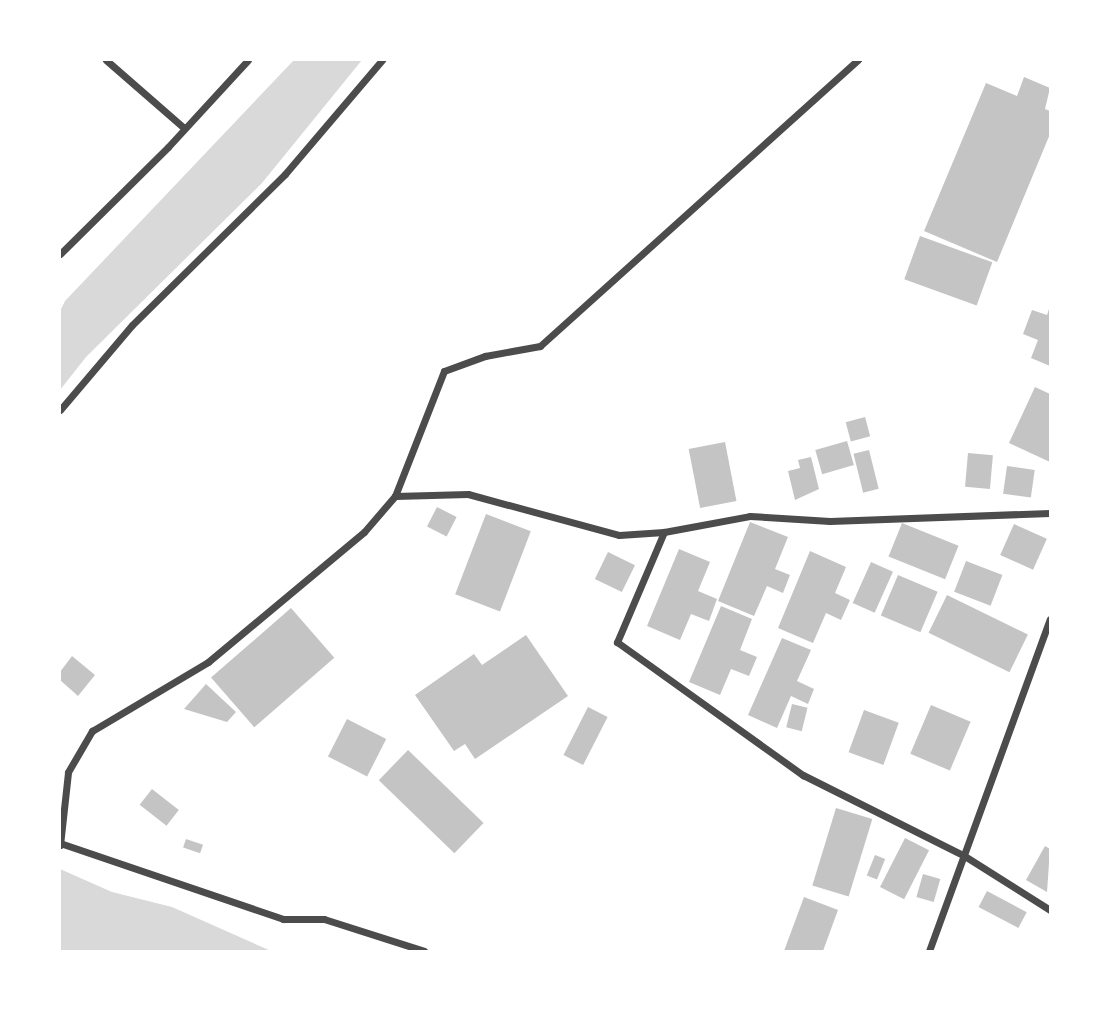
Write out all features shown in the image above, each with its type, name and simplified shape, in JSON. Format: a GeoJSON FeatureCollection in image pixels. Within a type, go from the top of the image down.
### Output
{"type":"FeatureCollection","features":[{"type":"Feature","properties":{"kind":"street"},"geometry":{"type":"LineString","coordinates":[[106,60],[184,128]]}},
{"type":"Feature","properties":{"kind":"street"},"geometry":{"type":"LineString","coordinates":[[60,254],[248,60]]}},
{"type":"Feature","properties":{"kind":"street"},"geometry":{"type":"LineString","coordinates":[[60,410],[131,325],[285,174],[382,60]]}},
{"type":"Feature","properties":{"kind":"street"},"geometry":{"type":"LineString","coordinates":[[424,951],[324,919],[283,919],[60,844],[68,772],[92,730],[208,662],[364,532],[395,496],[444,371],[485,356],[540,346],[859,60]]}},
{"type":"Feature","properties":{"kind":"street"},"geometry":{"type":"LineString","coordinates":[[395,496],[468,494],[619,535],[664,532],[750,516],[830,522],[1051,513]]}},
{"type":"Feature","properties":{"kind":"street"},"geometry":{"type":"LineString","coordinates":[[664,532],[617,642],[803,775],[964,855],[1051,910]]}},
{"type":"Feature","properties":{"kind":"street"},"geometry":{"type":"LineString","coordinates":[[929,951],[1051,619]]}},
{"type":"Feature","properties":{"kind":"shaded area"},"geometry":{"type":"Polygon","coordinates":[[[294,60],[362,60],[262,183],[86,357],[60,390],[60,311],[65,301],[294,60]]]}},
{"type":"Feature","properties":{"kind":"shaded area"},"geometry":{"type":"Polygon","coordinates":[[[60,869],[112,892],[172,907],[271,951],[60,951],[60,869]]]}},
{"type":"Feature","properties":{"kind":"building"},"geometry":{"type":"Polygon","coordinates":[[[1024,77],[1050,88],[1045,109],[1050,111],[1050,134],[997,262],[924,231],[986,83],[1017,96],[1024,77]]]}},
{"type":"Feature","properties":{"kind":"building"},"geometry":{"type":"Polygon","coordinates":[[[920,236],[992,262],[977,306],[904,279],[920,236]]]}},
{"type":"Feature","properties":{"kind":"building"},"geometry":{"type":"Polygon","coordinates":[[[1050,306],[1050,366],[1031,358],[1038,340],[1023,334],[1032,310],[1047,315],[1050,306]]]}},
{"type":"Feature","properties":{"kind":"building"},"geometry":{"type":"Polygon","coordinates":[[[1035,387],[1050,394],[1050,462],[1009,443],[1035,387]]]}},
{"type":"Feature","properties":{"kind":"building"},"geometry":{"type":"Polygon","coordinates":[[[865,417],[870,436],[851,441],[846,422],[865,417]]]}},
{"type":"Feature","properties":{"kind":"building"},"geometry":{"type":"Polygon","coordinates":[[[847,441],[854,465],[822,474],[815,450],[847,441]]]}},
{"type":"Feature","properties":{"kind":"building"},"geometry":{"type":"Polygon","coordinates":[[[725,442],[736,501],[700,508],[689,449],[725,442]]]}},
{"type":"Feature","properties":{"kind":"building"},"geometry":{"type":"Polygon","coordinates":[[[869,450],[879,489],[863,493],[853,454],[869,450]]]}},
{"type":"Feature","properties":{"kind":"building"},"geometry":{"type":"Polygon","coordinates":[[[968,453],[993,455],[990,489],[965,487],[968,453]]]}},
{"type":"Feature","properties":{"kind":"building"},"geometry":{"type":"Polygon","coordinates":[[[811,457],[819,489],[795,500],[788,471],[800,468],[798,460],[811,457]]]}},
{"type":"Feature","properties":{"kind":"building"},"geometry":{"type":"Polygon","coordinates":[[[1007,466],[1035,470],[1031,498],[1003,494],[1007,466]]]}},
{"type":"Feature","properties":{"kind":"building"},"geometry":{"type":"Polygon","coordinates":[[[437,507],[457,517],[447,537],[427,527],[437,507]]]}},
{"type":"Feature","properties":{"kind":"building"},"geometry":{"type":"Polygon","coordinates":[[[486,514],[531,531],[500,611],[455,594],[486,514]]]}},
{"type":"Feature","properties":{"kind":"building"},"geometry":{"type":"Polygon","coordinates":[[[750,522],[788,537],[775,569],[790,575],[783,593],[767,586],[754,616],[718,601],[750,522]]]}},
{"type":"Feature","properties":{"kind":"building"},"geometry":{"type":"Polygon","coordinates":[[[902,523],[959,546],[945,579],[889,556],[902,523]]]}},
{"type":"Feature","properties":{"kind":"building"},"geometry":{"type":"Polygon","coordinates":[[[1014,524],[1047,539],[1033,570],[1000,555],[1014,524]]]}},
{"type":"Feature","properties":{"kind":"building"},"geometry":{"type":"Polygon","coordinates":[[[679,549],[710,562],[698,591],[717,599],[709,621],[691,614],[680,640],[647,626],[679,549]]]}},
{"type":"Feature","properties":{"kind":"building"},"geometry":{"type":"Polygon","coordinates":[[[810,551],[846,567],[835,593],[850,600],[841,620],[826,613],[813,643],[778,628],[810,551]]]}},
{"type":"Feature","properties":{"kind":"building"},"geometry":{"type":"Polygon","coordinates":[[[608,552],[635,565],[622,592],[595,579],[608,552]]]}},
{"type":"Feature","properties":{"kind":"building"},"geometry":{"type":"Polygon","coordinates":[[[966,561],[1002,575],[991,606],[954,592],[966,561]]]}},
{"type":"Feature","properties":{"kind":"building"},"geometry":{"type":"Polygon","coordinates":[[[871,562],[893,572],[875,613],[853,603],[871,562]]]}},
{"type":"Feature","properties":{"kind":"building"},"geometry":{"type":"Polygon","coordinates":[[[898,575],[938,592],[920,632],[881,616],[898,575]]]}},
{"type":"Feature","properties":{"kind":"building"},"geometry":{"type":"Polygon","coordinates":[[[947,595],[1028,634],[1009,672],[929,633],[947,595]]]}},
{"type":"Feature","properties":{"kind":"building"},"geometry":{"type":"Polygon","coordinates":[[[721,606],[752,619],[740,650],[757,657],[749,676],[731,669],[720,695],[689,682],[721,606]]]}},
{"type":"Feature","properties":{"kind":"building"},"geometry":{"type":"Polygon","coordinates":[[[291,608],[334,658],[254,727],[211,678],[291,608]]]}},
{"type":"Feature","properties":{"kind":"building"},"geometry":{"type":"Polygon","coordinates":[[[526,635],[568,696],[475,759],[465,744],[454,751],[415,695],[474,654],[482,665],[526,635]]]}},
{"type":"Feature","properties":{"kind":"building"},"geometry":{"type":"Polygon","coordinates":[[[782,638],[811,650],[797,681],[814,689],[808,704],[791,696],[777,728],[748,715],[782,638]]]}},
{"type":"Feature","properties":{"kind":"building"},"geometry":{"type":"Polygon","coordinates":[[[72,656],[95,675],[78,696],[60,680],[60,672],[72,656]]]}},
{"type":"Feature","properties":{"kind":"building"},"geometry":{"type":"Polygon","coordinates":[[[206,684],[236,712],[227,722],[184,709],[206,684]]]}},
{"type":"Feature","properties":{"kind":"building"},"geometry":{"type":"Polygon","coordinates":[[[792,704],[808,708],[802,731],[786,727],[792,704]]]}},
{"type":"Feature","properties":{"kind":"building"},"geometry":{"type":"Polygon","coordinates":[[[931,705],[971,722],[950,771],[910,754],[931,705]]]}},
{"type":"Feature","properties":{"kind":"building"},"geometry":{"type":"Polygon","coordinates":[[[588,707],[608,717],[583,765],[563,755],[588,707]]]}},
{"type":"Feature","properties":{"kind":"building"},"geometry":{"type":"Polygon","coordinates":[[[864,710],[899,723],[883,765],[849,752],[864,710]]]}},
{"type":"Feature","properties":{"kind":"building"},"geometry":{"type":"Polygon","coordinates":[[[347,719],[386,739],[367,776],[328,756],[347,719]]]}},
{"type":"Feature","properties":{"kind":"building"},"geometry":{"type":"Polygon","coordinates":[[[408,750],[484,823],[454,853],[379,780],[408,750]]]}},
{"type":"Feature","properties":{"kind":"building"},"geometry":{"type":"Polygon","coordinates":[[[152,789],[179,810],[166,826],[140,805],[152,789]]]}},
{"type":"Feature","properties":{"kind":"building"},"geometry":{"type":"Polygon","coordinates":[[[836,808],[872,819],[849,897],[812,885],[836,808]]]}},
{"type":"Feature","properties":{"kind":"building"},"geometry":{"type":"Polygon","coordinates":[[[905,838],[929,850],[904,899],[880,887],[905,838]]]}},
{"type":"Feature","properties":{"kind":"building"},"geometry":{"type":"Polygon","coordinates":[[[186,839],[203,845],[200,853],[183,848],[186,839]]]}},
{"type":"Feature","properties":{"kind":"building"},"geometry":{"type":"Polygon","coordinates":[[[1045,846],[1050,849],[1047,892],[1026,880],[1045,846]]]}},
{"type":"Feature","properties":{"kind":"building"},"geometry":{"type":"Polygon","coordinates":[[[875,855],[885,859],[877,880],[867,875],[875,855]]]}},
{"type":"Feature","properties":{"kind":"building"},"geometry":{"type":"Polygon","coordinates":[[[923,874],[940,879],[934,902],[916,897],[923,874]]]}},
{"type":"Feature","properties":{"kind":"building"},"geometry":{"type":"Polygon","coordinates":[[[987,891],[1027,912],[1018,928],[979,907],[987,891]]]}},
{"type":"Feature","properties":{"kind":"building"},"geometry":{"type":"Polygon","coordinates":[[[804,897],[838,910],[823,951],[784,951],[804,897]]]}}]}
